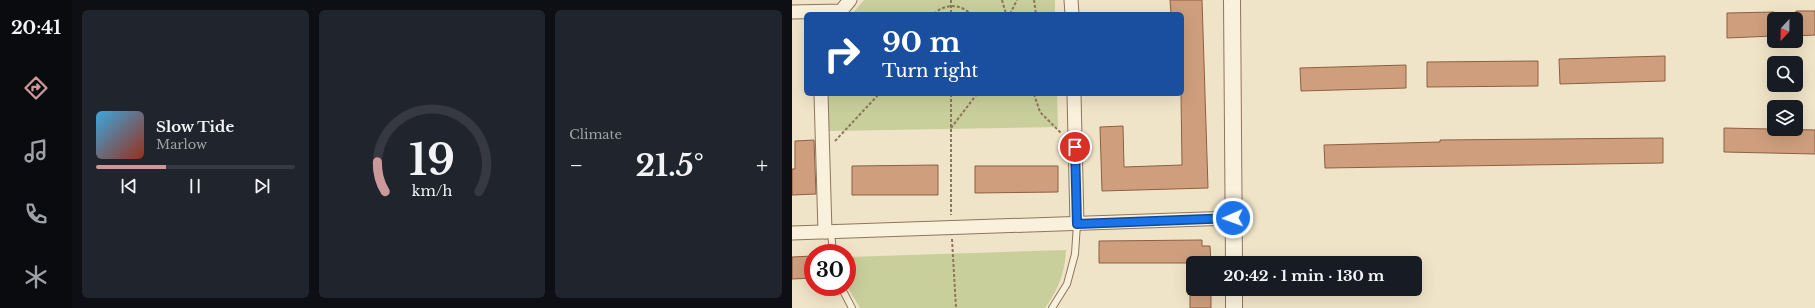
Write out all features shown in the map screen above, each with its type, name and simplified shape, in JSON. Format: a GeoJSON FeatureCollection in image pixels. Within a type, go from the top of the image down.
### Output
{"type":"FeatureCollection","features":[{"type":"Feature","properties":{"kind":"street"},"geometry":{"type":"LineString","coordinates":[[841,12],[850,0]]}},
{"type":"Feature","properties":{"kind":"street"},"geometry":{"type":"LineString","coordinates":[[1071,0],[1072,12]]}},
{"type":"Feature","properties":{"kind":"street"},"geometry":{"type":"LineString","coordinates":[[1232,0],[1234,256]]}},
{"type":"Feature","properties":{"kind":"street"},"geometry":{"type":"LineString","coordinates":[[792,12],[804,12]]}},
{"type":"Feature","properties":{"kind":"street"},"geometry":{"type":"LineString","coordinates":[[821,96],[828,232]]}},
{"type":"Feature","properties":{"kind":"street"},"geometry":{"type":"LineString","coordinates":[[1074,96],[1077,224]]}},
{"type":"Feature","properties":{"kind":"street"},"geometry":{"type":"LineString","coordinates":[[792,233],[1233,218]]}},
{"type":"Feature","properties":{"kind":"street"},"geometry":{"type":"LineString","coordinates":[[1234,296],[1234,308]]}},
{"type":"Feature","properties":{"kind":"lane"},"geometry":{"type":"LineString","coordinates":[[1052,308],[1068,284],[1075,254],[1077,224]]}},
{"type":"Feature","properties":{"kind":"lane"},"geometry":{"type":"LineString","coordinates":[[828,232],[831,244]]}},
{"type":"Feature","properties":{"kind":"lane"},"geometry":{"type":"LineString","coordinates":[[846,296],[852,308]]}},
{"type":"Feature","properties":{"kind":"path"},"geometry":{"type":"LineString","coordinates":[[951,0],[951,12]]}},
{"type":"Feature","properties":{"kind":"path"},"geometry":{"type":"LineString","coordinates":[[1002,0],[1005,12]]}},
{"type":"Feature","properties":{"kind":"path"},"geometry":{"type":"LineString","coordinates":[[1011,12],[1017,0]]}},
{"type":"Feature","properties":{"kind":"path"},"geometry":{"type":"LineString","coordinates":[[1034,0],[1036,12]]}},
{"type":"Feature","properties":{"kind":"path"},"geometry":{"type":"LineString","coordinates":[[937,12],[946,6],[964,8],[969,12]]}},
{"type":"Feature","properties":{"kind":"path"},"geometry":{"type":"LineString","coordinates":[[823,154],[877,96]]}},
{"type":"Feature","properties":{"kind":"path"},"geometry":{"type":"LineString","coordinates":[[951,96],[951,228],[956,308]]}},
{"type":"Feature","properties":{"kind":"path"},"geometry":{"type":"LineString","coordinates":[[950,129],[975,96]]}},
{"type":"Feature","properties":{"kind":"path"},"geometry":{"type":"LineString","coordinates":[[1035,96],[1040,112],[1075,147]]}},
{"type":"Feature","properties":{"kind":"green space"},"geometry":{"type":"Polygon","coordinates":[[[864,0],[1055,0],[1055,12],[854,12],[864,0]]]}},
{"type":"Feature","properties":{"kind":"green space"},"geometry":{"type":"Polygon","coordinates":[[[827,96],[1057,96],[1058,127],[828,131],[827,96]]]}},
{"type":"Feature","properties":{"kind":"green space"},"geometry":{"type":"Polygon","coordinates":[[[1066,250],[1060,281],[1054,295],[1045,308],[860,308],[853,296],[856,296],[856,257],[1066,250]]]}},
{"type":"Feature","properties":{"kind":"building"},"geometry":{"type":"Polygon","coordinates":[[[1170,0],[1202,0],[1208,188],[1102,191],[1100,127],[1123,126],[1124,167],[1182,165],[1181,96],[1184,96],[1184,12],[1171,12],[1170,0]]]}},
{"type":"Feature","properties":{"kind":"building"},"geometry":{"type":"Polygon","coordinates":[[[1815,11],[1815,35],[1803,36],[1803,12],[1796,12],[1815,11]]]}},
{"type":"Feature","properties":{"kind":"building"},"geometry":{"type":"Polygon","coordinates":[[[1767,12],[1767,36],[1727,38],[1727,13],[1767,12]]]}},
{"type":"Feature","properties":{"kind":"building"},"geometry":{"type":"Polygon","coordinates":[[[1665,56],[1665,81],[1560,84],[1559,59],[1665,56]]]}},
{"type":"Feature","properties":{"kind":"building"},"geometry":{"type":"Polygon","coordinates":[[[1538,61],[1538,86],[1427,87],[1427,62],[1538,61]]]}},
{"type":"Feature","properties":{"kind":"building"},"geometry":{"type":"Polygon","coordinates":[[[1406,65],[1406,88],[1301,91],[1300,68],[1406,65]]]}},
{"type":"Feature","properties":{"kind":"building"},"geometry":{"type":"Polygon","coordinates":[[[1724,128],[1767,129],[1767,136],[1803,136],[1803,130],[1815,130],[1815,154],[1724,152],[1724,128]]]}},
{"type":"Feature","properties":{"kind":"building"},"geometry":{"type":"Polygon","coordinates":[[[1663,138],[1663,163],[1325,168],[1324,145],[1440,142],[1440,140],[1663,138]]]}},
{"type":"Feature","properties":{"kind":"building"},"geometry":{"type":"Polygon","coordinates":[[[814,140],[816,194],[792,195],[792,169],[795,169],[795,141],[814,140]]]}},
{"type":"Feature","properties":{"kind":"building"},"geometry":{"type":"Polygon","coordinates":[[[938,165],[938,195],[852,195],[852,166],[938,165]]]}},
{"type":"Feature","properties":{"kind":"building"},"geometry":{"type":"Polygon","coordinates":[[[975,166],[1058,166],[1058,192],[975,193],[975,166]]]}},
{"type":"Feature","properties":{"kind":"building"},"geometry":{"type":"Polygon","coordinates":[[[1202,240],[1202,246],[1210,246],[1211,256],[1186,256],[1186,263],[1099,263],[1099,241],[1202,240]]]}},
{"type":"Feature","properties":{"kind":"building"},"geometry":{"type":"Polygon","coordinates":[[[804,256],[804,278],[792,279],[792,257],[804,256]]]}},
{"type":"Feature","properties":{"kind":"building"},"geometry":{"type":"Polygon","coordinates":[[[1190,296],[1211,296],[1211,308],[1190,308],[1190,296]]]}},
{"type":"Feature","properties":{"kind":"route"},"geometry":{"type":"LineString","coordinates":[[1075,147],[1077,224],[1233,218]]}}]}
